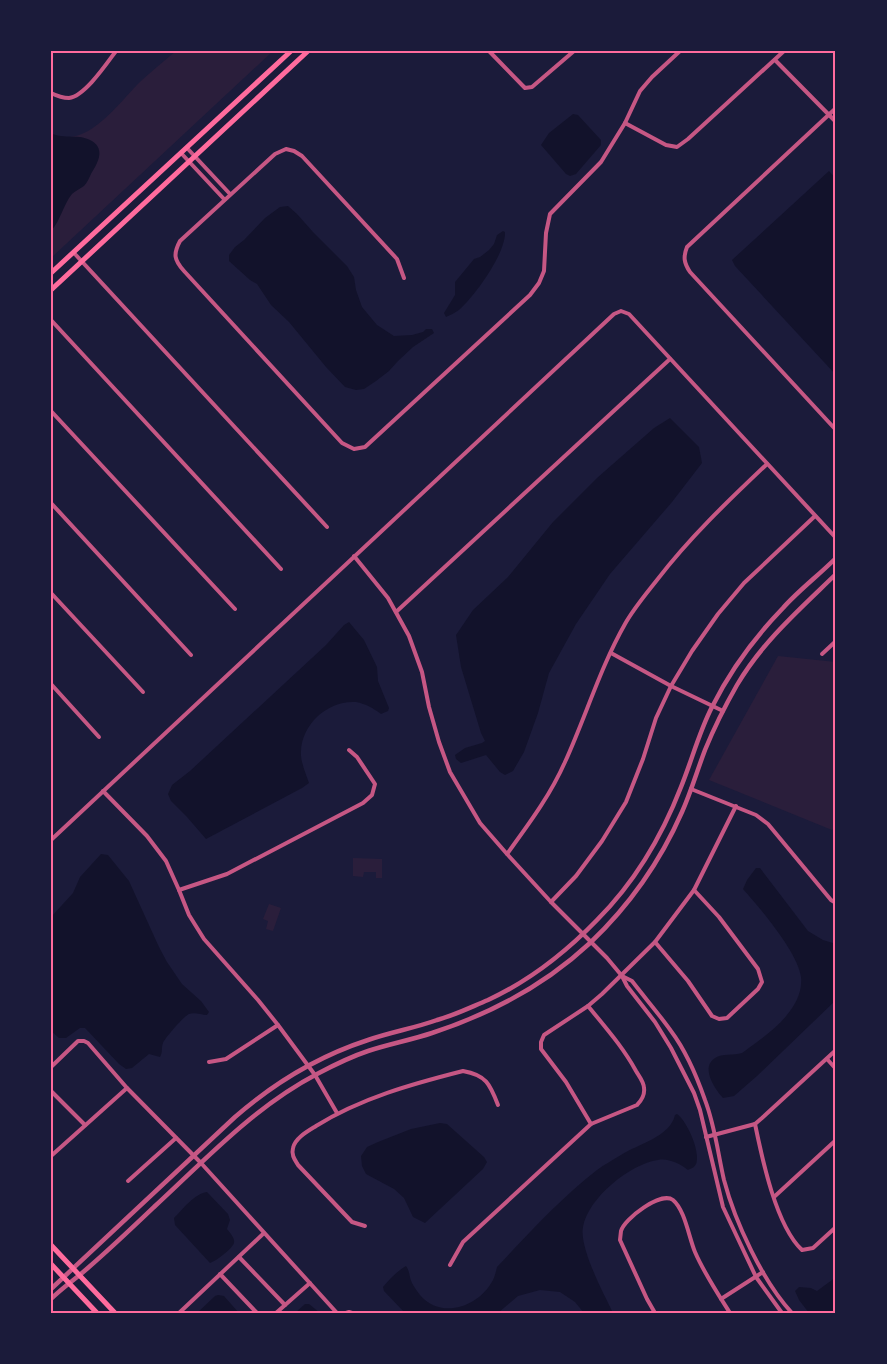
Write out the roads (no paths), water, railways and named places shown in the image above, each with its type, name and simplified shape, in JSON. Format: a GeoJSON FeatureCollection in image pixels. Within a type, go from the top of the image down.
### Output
{"type":"FeatureCollection","features":[{"type":"Feature","properties":{"kind":"main road"},"geometry":{"type":"LineString","coordinates":[[51,273],[291,51]]}},
{"type":"Feature","properties":{"kind":"main road"},"geometry":{"type":"LineString","coordinates":[[51,290],[308,51]]}},
{"type":"Feature","properties":{"kind":"main road"},"geometry":{"type":"LineString","coordinates":[[51,1245],[114,1313]]}},
{"type":"Feature","properties":{"kind":"main road"},"geometry":{"type":"LineString","coordinates":[[51,1264],[97,1313]]}},
{"type":"Feature","properties":{"kind":"street"},"geometry":{"type":"LineString","coordinates":[[51,93],[60,97],[74,96],[95,79],[116,51]]}},
{"type":"Feature","properties":{"kind":"street"},"geometry":{"type":"LineString","coordinates":[[489,51],[525,88],[532,87],[574,51]]}},
{"type":"Feature","properties":{"kind":"street"},"geometry":{"type":"LineString","coordinates":[[404,278],[398,259],[302,156],[286,149],[274,154],[180,241],[175,256],[183,272],[342,443],[354,449],[365,447],[530,295],[539,284],[544,271],[546,233],[550,214],[601,162],[625,123],[640,91],[680,51]]}},
{"type":"Feature","properties":{"kind":"street"},"geometry":{"type":"LineString","coordinates":[[625,123],[666,145],[676,147],[688,139],[784,51]]}},
{"type":"Feature","properties":{"kind":"street"},"geometry":{"type":"LineString","coordinates":[[775,60],[836,122]]}},
{"type":"Feature","properties":{"kind":"street"},"geometry":{"type":"LineString","coordinates":[[836,108],[687,247],[684,259],[690,272],[836,430]]}},
{"type":"Feature","properties":{"kind":"street"},"geometry":{"type":"LineString","coordinates":[[187,148],[230,194]]}},
{"type":"Feature","properties":{"kind":"street"},"geometry":{"type":"LineString","coordinates":[[181,153],[224,200]]}},
{"type":"Feature","properties":{"kind":"street"},"geometry":{"type":"LineString","coordinates":[[74,253],[327,527]]}},
{"type":"Feature","properties":{"kind":"street"},"geometry":{"type":"LineString","coordinates":[[51,840],[614,314],[621,311],[629,314],[836,538]]}},
{"type":"Feature","properties":{"kind":"street"},"geometry":{"type":"LineString","coordinates":[[51,320],[281,569]]}},
{"type":"Feature","properties":{"kind":"street"},"geometry":{"type":"LineString","coordinates":[[396,612],[670,358]]}},
{"type":"Feature","properties":{"kind":"street"},"geometry":{"type":"LineString","coordinates":[[51,411],[235,609]]}},
{"type":"Feature","properties":{"kind":"street"},"geometry":{"type":"LineString","coordinates":[[507,854],[544,803],[565,762],[589,700],[625,624],[683,546],[766,464]]}},
{"type":"Feature","properties":{"kind":"street"},"geometry":{"type":"LineString","coordinates":[[51,503],[191,655]]}},
{"type":"Feature","properties":{"kind":"street"},"geometry":{"type":"LineString","coordinates":[[551,902],[576,876],[602,841],[626,802],[656,718],[671,686],[692,651],[718,614],[744,583],[815,516]]}},
{"type":"Feature","properties":{"kind":"street"},"geometry":{"type":"LineString","coordinates":[[354,556],[388,598],[409,636],[416,654],[439,742],[450,772],[480,823],[551,902],[607,958],[655,1022],[671,1048],[700,1110],[723,1207],[756,1277],[782,1313]]}},
{"type":"Feature","properties":{"kind":"street"},"geometry":{"type":"LineString","coordinates":[[51,1289],[194,1155],[267,1091],[308,1065],[368,1040],[439,1020],[490,999],[557,957],[582,934],[613,903],[649,853],[682,786],[712,705],[741,660],[784,607],[836,558]]}},
{"type":"Feature","properties":{"kind":"street"},"geometry":{"type":"LineString","coordinates":[[51,1299],[252,1116],[285,1092],[351,1057],[431,1033],[500,1005],[562,967],[590,943],[615,917],[643,881],[670,837],[705,751],[737,684],[779,628],[836,574]]}},
{"type":"Feature","properties":{"kind":"street"},"geometry":{"type":"LineString","coordinates":[[51,593],[143,692]]}},
{"type":"Feature","properties":{"kind":"street"},"geometry":{"type":"LineString","coordinates":[[822,654],[836,641]]}},
{"type":"Feature","properties":{"kind":"street"},"geometry":{"type":"LineString","coordinates":[[610,653],[723,711]]}},
{"type":"Feature","properties":{"kind":"street"},"geometry":{"type":"LineString","coordinates":[[51,684],[99,736]]}},
{"type":"Feature","properties":{"kind":"street"},"geometry":{"type":"LineString","coordinates":[[179,890],[227,874],[363,803],[372,795],[375,784],[349,750]]}},
{"type":"Feature","properties":{"kind":"street"},"geometry":{"type":"LineString","coordinates":[[691,789],[756,814],[768,824],[831,900],[836,903]]}},
{"type":"Feature","properties":{"kind":"street"},"geometry":{"type":"LineString","coordinates":[[103,791],[147,836],[166,861],[189,915],[204,939],[278,1024],[315,1075],[337,1113]]}},
{"type":"Feature","properties":{"kind":"street"},"geometry":{"type":"LineString","coordinates":[[591,1124],[566,1082],[541,1049],[541,1041],[544,1035],[588,1006],[655,942],[694,890],[736,806]]}},
{"type":"Feature","properties":{"kind":"street"},"geometry":{"type":"LineString","coordinates":[[655,942],[688,981],[712,1016],[727,1018],[758,989],[762,982],[758,969],[719,917],[694,890]]}},
{"type":"Feature","properties":{"kind":"street"},"geometry":{"type":"LineString","coordinates":[[622,976],[632,981],[681,1047],[706,1101],[725,1183],[737,1217],[763,1272],[792,1313]]}},
{"type":"Feature","properties":{"kind":"street"},"geometry":{"type":"LineString","coordinates":[[450,1265],[463,1242],[591,1124],[637,1105],[642,1100],[644,1089],[641,1079],[628,1056],[588,1006]]}},
{"type":"Feature","properties":{"kind":"street"},"geometry":{"type":"LineString","coordinates":[[209,1062],[226,1059],[278,1024]]}},
{"type":"Feature","properties":{"kind":"street"},"geometry":{"type":"LineString","coordinates":[[51,1067],[78,1041],[88,1043],[127,1088],[194,1155],[336,1313]]}},
{"type":"Feature","properties":{"kind":"street"},"geometry":{"type":"LineString","coordinates":[[706,1137],[755,1124],[836,1050]]}},
{"type":"Feature","properties":{"kind":"street"},"geometry":{"type":"LineString","coordinates":[[827,1059],[836,1069]]}},
{"type":"Feature","properties":{"kind":"street"},"geometry":{"type":"LineString","coordinates":[[365,1226],[351,1222],[298,1165],[292,1156],[297,1141],[337,1113],[379,1095],[463,1071],[474,1073],[485,1079],[492,1087],[498,1105]]}},
{"type":"Feature","properties":{"kind":"street"},"geometry":{"type":"LineString","coordinates":[[51,1156],[127,1088]]}},
{"type":"Feature","properties":{"kind":"street"},"geometry":{"type":"LineString","coordinates":[[51,1090],[85,1125]]}},
{"type":"Feature","properties":{"kind":"street"},"geometry":{"type":"LineString","coordinates":[[755,1124],[765,1171],[785,1225],[794,1242],[802,1250],[813,1248],[836,1227]]}},
{"type":"Feature","properties":{"kind":"street"},"geometry":{"type":"LineString","coordinates":[[128,1181],[176,1138]]}},
{"type":"Feature","properties":{"kind":"street"},"geometry":{"type":"LineString","coordinates":[[774,1197],[836,1140]]}},
{"type":"Feature","properties":{"kind":"street"},"geometry":{"type":"LineString","coordinates":[[51,1147],[56,1152]]}},
{"type":"Feature","properties":{"kind":"street"},"geometry":{"type":"LineString","coordinates":[[655,1313],[621,1240],[621,1231],[624,1225],[648,1203],[666,1197],[672,1199],[679,1207],[695,1252],[730,1313]]}},
{"type":"Feature","properties":{"kind":"street"},"geometry":{"type":"LineString","coordinates":[[179,1313],[264,1233]]}},
{"type":"Feature","properties":{"kind":"street"},"geometry":{"type":"LineString","coordinates":[[239,1257],[285,1305]]}},
{"type":"Feature","properties":{"kind":"street"},"geometry":{"type":"LineString","coordinates":[[721,1299],[763,1272]]}},
{"type":"Feature","properties":{"kind":"street"},"geometry":{"type":"LineString","coordinates":[[220,1274],[257,1313]]}},
{"type":"Feature","properties":{"kind":"street"},"geometry":{"type":"LineString","coordinates":[[276,1313],[310,1283]]}}]}
